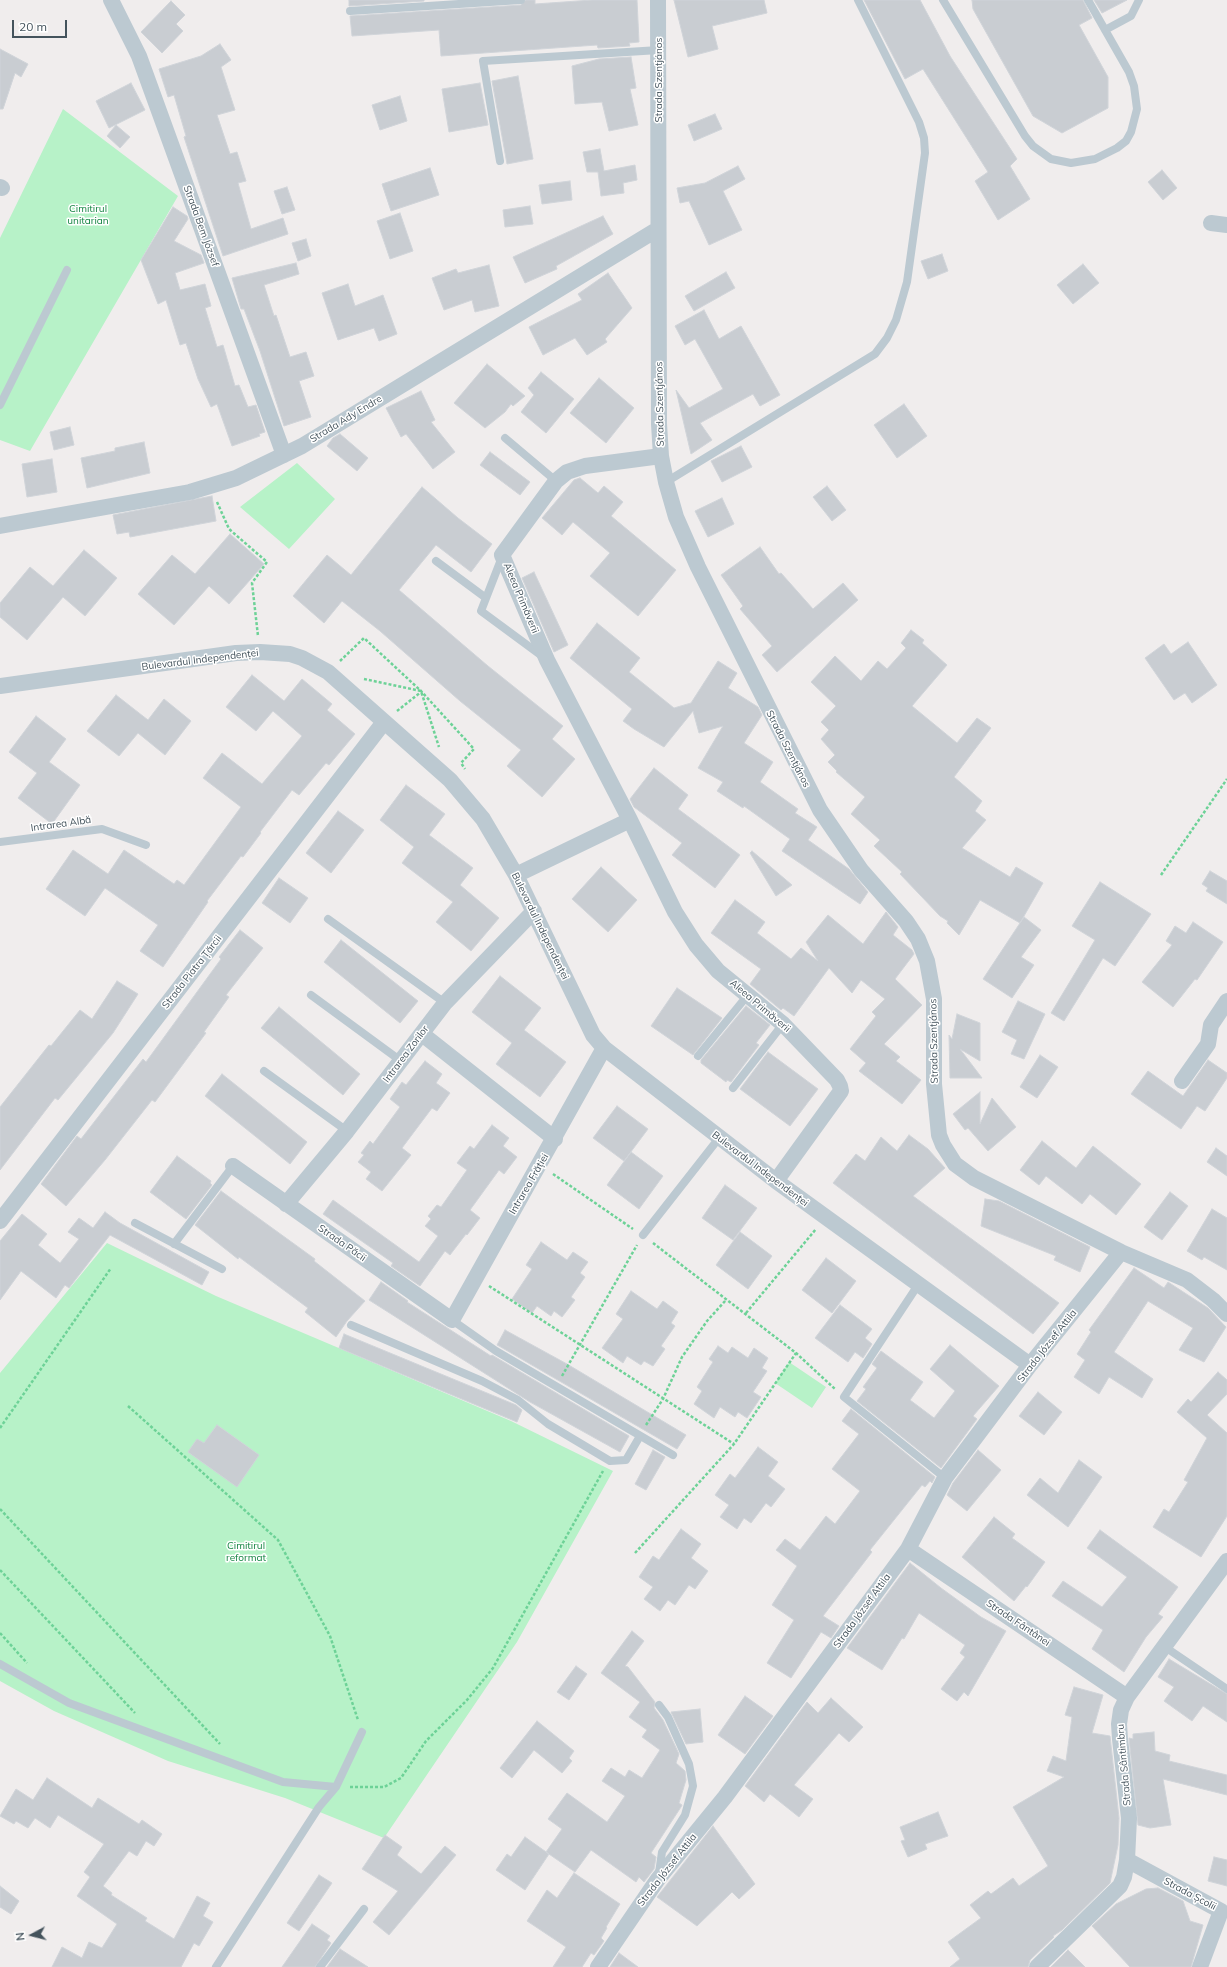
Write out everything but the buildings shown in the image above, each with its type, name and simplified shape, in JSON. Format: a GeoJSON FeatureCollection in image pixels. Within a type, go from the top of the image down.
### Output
{"type":"FeatureCollection","features":[{"type":"Feature","properties":{"kind":"street","name":"Strada Bem József"},"geometry":{"type":"LineString","coordinates":[[111,0],[139,56],[284,455]]}},
{"type":"Feature","properties":{"kind":"street","name":"Strada Szentjános"},"geometry":{"type":"LineString","coordinates":[[658,0],[659,416],[661,456],[666,482],[676,517],[698,567],[820,810],[861,870],[906,922],[918,939],[928,961],[934,999],[934,1084],[940,1135],[948,1156],[962,1170],[974,1178],[1121,1252],[1187,1280],[1213,1300],[1227,1314]]}},
{"type":"Feature","properties":{"kind":"street"},"geometry":{"type":"LineString","coordinates":[[1211,223],[1227,225]]}},
{"type":"Feature","properties":{"kind":"street","name":"Strada Ady Endre"},"geometry":{"type":"LineString","coordinates":[[0,526],[190,492],[236,478],[302,446],[658,229]]}},
{"type":"Feature","properties":{"kind":"street","name":"Aleea Primăverii"},"geometry":{"type":"LineString","coordinates":[[661,456],[585,466],[567,472],[556,481],[502,555],[548,660],[630,820],[675,912],[696,945],[718,971],[783,1024],[837,1080],[841,1091],[776,1181]]}},
{"type":"Feature","properties":{"kind":"street","name":"Bulevardul Independenței"},"geometry":{"type":"LineString","coordinates":[[0,686],[236,653],[260,652],[290,654],[302,658],[328,672],[450,780],[483,819],[516,875],[590,1030],[604,1048],[776,1181],[1030,1365]]}},
{"type":"Feature","properties":{"kind":"street","name":"Strada Piatra Țărcii"},"geometry":{"type":"LineString","coordinates":[[0,1221],[384,722]]}},
{"type":"Feature","properties":{"kind":"street"},"geometry":{"type":"LineString","coordinates":[[516,875],[630,820]]}},
{"type":"Feature","properties":{"kind":"street","name":"Intrarea Zorilor"},"geometry":{"type":"LineString","coordinates":[[286,1204],[347,1131],[445,1003],[534,911]]}},
{"type":"Feature","properties":{"kind":"street"},"geometry":{"type":"LineString","coordinates":[[1182,1081],[1208,1044],[1211,1025],[1227,1001]]}},
{"type":"Feature","properties":{"kind":"street"},"geometry":{"type":"LineString","coordinates":[[422,1034],[554,1139]]}},
{"type":"Feature","properties":{"kind":"street","name":"Intrarea Frăției"},"geometry":{"type":"LineString","coordinates":[[452,1320],[540,1165],[604,1048]]}},
{"type":"Feature","properties":{"kind":"street","name":"Strada Păcii"},"geometry":{"type":"LineString","coordinates":[[233,1166],[452,1320]]}},
{"type":"Feature","properties":{"kind":"street","name":"Strada József Attila"},"geometry":{"type":"LineString","coordinates":[[598,1967],[658,1879],[725,1797],[908,1549],[945,1478],[1030,1365],[1121,1252]]}},
{"type":"Feature","properties":{"kind":"street","name":"Strada Fântânei"},"geometry":{"type":"LineString","coordinates":[[908,1549],[1127,1697]]}},
{"type":"Feature","properties":{"kind":"street","name":"Strada Sântimbru"},"geometry":{"type":"LineString","coordinates":[[1037,1967],[1114,1894],[1124,1877],[1127,1860],[1129,1818],[1119,1724],[1121,1710],[1127,1697],[1227,1562]]}},
{"type":"Feature","properties":{"kind":"street","name":"Strada Școlii"},"geometry":{"type":"LineString","coordinates":[[1127,1860],[1224,1911],[1200,1967]]}},
{"type":"Feature","properties":{"kind":"lane"},"geometry":{"type":"LineString","coordinates":[[350,11],[521,0]]}},
{"type":"Feature","properties":{"kind":"lane"},"geometry":{"type":"LineString","coordinates":[[666,482],[875,354],[887,338],[896,320],[907,282],[925,153],[924,138],[919,122],[858,0]]}},
{"type":"Feature","properties":{"kind":"lane"},"geometry":{"type":"LineString","coordinates":[[943,0],[1024,136],[1042,153],[1060,162],[1071,163],[1107,154],[1126,141],[1135,121],[1137,109],[1134,86],[1129,72],[1088,0]]}},
{"type":"Feature","properties":{"kind":"lane"},"geometry":{"type":"LineString","coordinates":[[1105,30],[1131,16],[1139,0]]}},
{"type":"Feature","properties":{"kind":"lane"},"geometry":{"type":"LineString","coordinates":[[500,161],[482,61],[659,50]]}},
{"type":"Feature","properties":{"kind":"lane"},"geometry":{"type":"LineString","coordinates":[[0,405],[67,270]]}},
{"type":"Feature","properties":{"kind":"lane"},"geometry":{"type":"LineString","coordinates":[[505,438],[556,481]]}},
{"type":"Feature","properties":{"kind":"lane"},"geometry":{"type":"LineString","coordinates":[[502,555],[481,611],[548,660]]}},
{"type":"Feature","properties":{"kind":"lane"},"geometry":{"type":"LineString","coordinates":[[436,561],[486,598]]}},
{"type":"Feature","properties":{"kind":"lane","name":"Intrarea Albă"},"geometry":{"type":"LineString","coordinates":[[0,842],[102,829],[146,845]]}},
{"type":"Feature","properties":{"kind":"lane"},"geometry":{"type":"LineString","coordinates":[[328,919],[445,1003]]}},
{"type":"Feature","properties":{"kind":"lane"},"geometry":{"type":"LineString","coordinates":[[311,995],[401,1061]]}},
{"type":"Feature","properties":{"kind":"lane"},"geometry":{"type":"LineString","coordinates":[[698,1056],[747,996]]}},
{"type":"Feature","properties":{"kind":"lane"},"geometry":{"type":"LineString","coordinates":[[733,1088],[783,1024]]}},
{"type":"Feature","properties":{"kind":"lane"},"geometry":{"type":"LineString","coordinates":[[264,1071],[347,1131]]}},
{"type":"Feature","properties":{"kind":"lane"},"geometry":{"type":"LineString","coordinates":[[642,1235],[719,1138]]}},
{"type":"Feature","properties":{"kind":"lane"},"geometry":{"type":"LineString","coordinates":[[174,1244],[233,1166]]}},
{"type":"Feature","properties":{"kind":"lane"},"geometry":{"type":"LineString","coordinates":[[135,1224],[222,1269]]}},
{"type":"Feature","properties":{"kind":"lane"},"geometry":{"type":"LineString","coordinates":[[918,1285],[844,1397],[945,1478]]}},
{"type":"Feature","properties":{"kind":"lane"},"geometry":{"type":"LineString","coordinates":[[452,1320],[496,1350],[673,1454]]}},
{"type":"Feature","properties":{"kind":"lane"},"geometry":{"type":"LineString","coordinates":[[351,1325],[482,1382],[518,1400],[548,1424],[610,1461],[626,1460],[640,1436]]}},
{"type":"Feature","properties":{"kind":"lane"},"geometry":{"type":"LineString","coordinates":[[1165,1647],[1227,1689]]}},
{"type":"Feature","properties":{"kind":"lane"},"geometry":{"type":"LineString","coordinates":[[0,1664],[69,1703],[283,1782],[336,1787]]}},
{"type":"Feature","properties":{"kind":"lane"},"geometry":{"type":"LineString","coordinates":[[658,1879],[662,1852],[685,1815],[694,1786],[688,1764],[668,1717],[659,1705]]}},
{"type":"Feature","properties":{"kind":"lane"},"geometry":{"type":"LineString","coordinates":[[216,1967],[319,1807],[336,1787],[362,1732]]}},
{"type":"Feature","properties":{"kind":"lane"},"geometry":{"type":"LineString","coordinates":[[320,1967],[364,1909]]}},
{"type":"Feature","properties":{"kind":"path"},"geometry":{"type":"LineString","coordinates":[[210,486],[229,529],[267,562],[252,583],[260,652]]}},
{"type":"Feature","properties":{"kind":"path"},"geometry":{"type":"LineString","coordinates":[[328,672],[364,638],[421,691],[474,749]]}},
{"type":"Feature","properties":{"kind":"path"},"geometry":{"type":"LineString","coordinates":[[359,678],[421,691]]}},
{"type":"Feature","properties":{"kind":"path"},"geometry":{"type":"LineString","coordinates":[[384,722],[421,691]]}},
{"type":"Feature","properties":{"kind":"path"},"geometry":{"type":"LineString","coordinates":[[421,691],[440,750]]}},
{"type":"Feature","properties":{"kind":"path"},"geometry":{"type":"LineString","coordinates":[[1162,875],[1227,779]]}},
{"type":"Feature","properties":{"kind":"path"},"geometry":{"type":"LineString","coordinates":[[540,1165],[642,1235],[726,1300],[746,1313],[796,1353],[844,1397]]}},
{"type":"Feature","properties":{"kind":"path"},"geometry":{"type":"LineString","coordinates":[[746,1313],[826,1217]]}},
{"type":"Feature","properties":{"kind":"path"},"geometry":{"type":"LineString","coordinates":[[557,1385],[642,1235]]}},
{"type":"Feature","properties":{"kind":"path"},"geometry":{"type":"LineString","coordinates":[[0,1428],[111,1268]]}},
{"type":"Feature","properties":{"kind":"path"},"geometry":{"type":"LineString","coordinates":[[476,1277],[734,1444]]}},
{"type":"Feature","properties":{"kind":"path"},"geometry":{"type":"LineString","coordinates":[[640,1436],[663,1399],[682,1357],[707,1321],[726,1300]]}},
{"type":"Feature","properties":{"kind":"path"},"geometry":{"type":"LineString","coordinates":[[635,1553],[734,1444],[796,1353]]}},
{"type":"Feature","properties":{"kind":"path"},"geometry":{"type":"LineString","coordinates":[[128,1406],[278,1540],[330,1636],[362,1732]]}},
{"type":"Feature","properties":{"kind":"path"},"geometry":{"type":"LineString","coordinates":[[336,1787],[384,1787],[401,1778],[426,1741],[467,1700],[493,1668],[605,1466],[610,1461]]}},
{"type":"Feature","properties":{"kind":"path"},"geometry":{"type":"LineString","coordinates":[[0,1509],[241,1766]]}},
{"type":"Feature","properties":{"kind":"path"},"geometry":{"type":"LineString","coordinates":[[0,1570],[156,1735]]}},
{"type":"Feature","properties":{"kind":"green space","name":"Cimitirul unitarian"},"geometry":{"type":"Polygon","coordinates":[[[63,109],[178,196],[30,451],[0,440],[0,238],[63,109]]]}},
{"type":"Feature","properties":{"kind":"green space"},"geometry":{"type":"Polygon","coordinates":[[[297,463],[335,499],[289,549],[240,507],[297,463]]]}},
{"type":"Feature","properties":{"kind":"green space","name":"Cimitirul reformat"},"geometry":{"type":"Polygon","coordinates":[[[107,1243],[216,1296],[511,1421],[613,1471],[517,1642],[384,1838],[285,1798],[168,1761],[54,1711],[0,1681],[0,1373],[107,1243]]]}},
{"type":"Feature","properties":{"kind":"green space"},"geometry":{"type":"Polygon","coordinates":[[[789,1362],[826,1387],[812,1408],[775,1383],[789,1362]]]}}]}
